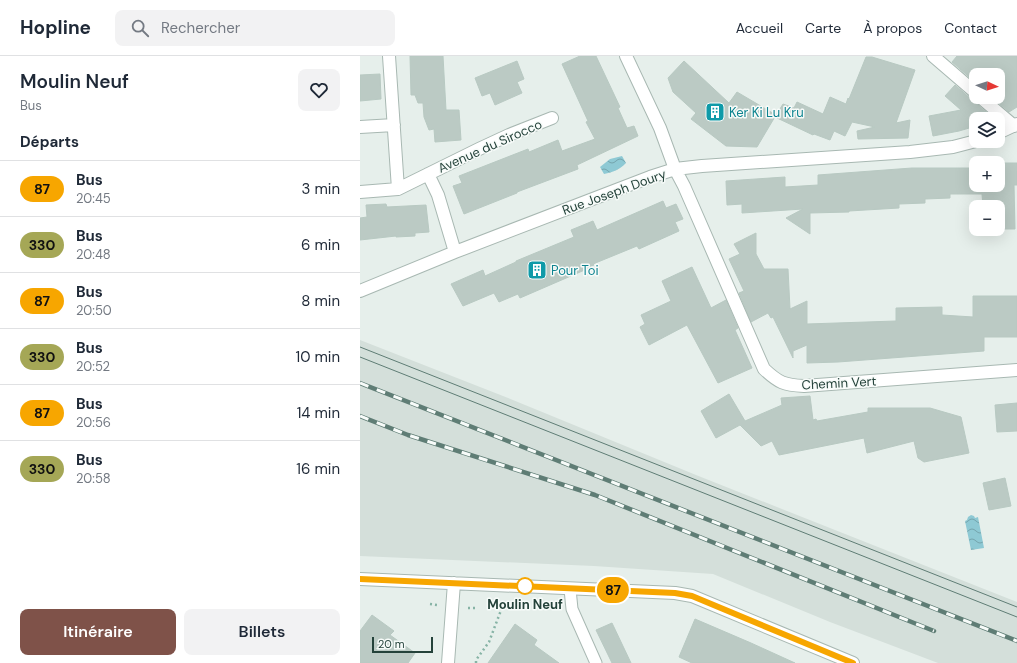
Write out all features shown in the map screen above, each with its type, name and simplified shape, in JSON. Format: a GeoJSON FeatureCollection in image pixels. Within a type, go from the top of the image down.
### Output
{"type":"FeatureCollection","features":[{"type":"Feature","properties":{"kind":"street"},"geometry":{"type":"LineString","coordinates":[[390,56],[398,189]]}},
{"type":"Feature","properties":{"kind":"street","name":"Chemin Vert"},"geometry":{"type":"LineString","coordinates":[[626,56],[664,137],[675,169],[684,186],[764,369],[772,377],[782,383],[804,386],[1017,370]]}},
{"type":"Feature","properties":{"kind":"street"},"geometry":{"type":"LineString","coordinates":[[933,56],[969,87]]}},
{"type":"Feature","properties":{"kind":"street"},"geometry":{"type":"LineString","coordinates":[[989,104],[1015,125],[1005,130]]}},
{"type":"Feature","properties":{"kind":"street","name":"Avenue du Sirocco"},"geometry":{"type":"LineString","coordinates":[[360,192],[398,189],[503,138],[552,118]]}},
{"type":"Feature","properties":{"kind":"street"},"geometry":{"type":"LineString","coordinates":[[360,126],[394,125]]}},
{"type":"Feature","properties":{"kind":"street","name":"Rue Joseph Doury"},"geometry":{"type":"LineString","coordinates":[[360,291],[455,252],[650,176],[675,169],[910,152],[953,147],[969,143]]}},
{"type":"Feature","properties":{"kind":"street","name":"Avenue du Sirocco"},"geometry":{"type":"LineString","coordinates":[[428,174],[438,195],[455,252]]}},
{"type":"Feature","properties":{"kind":"street"},"geometry":{"type":"LineString","coordinates":[[360,579],[675,593],[692,596],[853,663]]}},
{"type":"Feature","properties":{"kind":"street"},"geometry":{"type":"LineString","coordinates":[[448,663],[454,583]]}},
{"type":"Feature","properties":{"kind":"lane"},"geometry":{"type":"LineString","coordinates":[[570,589],[572,610],[596,663]]}},
{"type":"Feature","properties":{"kind":"path"},"geometry":{"type":"LineString","coordinates":[[476,663],[476,660],[489,642],[502,605],[490,604],[491,585]]}},
{"type":"Feature","properties":{"kind":"shaded area"},"geometry":{"type":"Polygon","coordinates":[[[360,340],[1017,602],[1017,663],[938,663],[830,622],[713,574],[594,566],[360,556],[360,340]]]}},
{"type":"Feature","properties":{"kind":"water"},"geometry":{"type":"Polygon","coordinates":[[[622,156],[626,163],[616,170],[604,174],[600,167],[610,159],[622,156]]]}},
{"type":"Feature","properties":{"kind":"water"},"geometry":{"type":"Polygon","coordinates":[[[971,515],[975,518],[978,517],[984,548],[971,550],[965,521],[971,515]]]}},
{"type":"Feature","properties":{"kind":"building"},"geometry":{"type":"Polygon","coordinates":[[[410,56],[443,56],[446,110],[459,110],[461,140],[435,142],[434,129],[429,130],[424,117],[423,103],[418,103],[415,95],[411,95],[410,56]]]}},
{"type":"Feature","properties":{"kind":"building"},"geometry":{"type":"Polygon","coordinates":[[[580,56],[596,56],[620,107],[618,108],[627,128],[634,126],[638,136],[577,165],[578,169],[464,214],[453,186],[462,183],[459,176],[528,149],[529,152],[558,140],[562,151],[595,139],[586,122],[588,121],[562,64],[580,56]]]}},
{"type":"Feature","properties":{"kind":"building"},"geometry":{"type":"Polygon","coordinates":[[[957,56],[1017,56],[1017,107],[1009,112],[1000,104],[1005,104],[1005,68],[969,68],[969,77],[952,62],[957,56]]]}},
{"type":"Feature","properties":{"kind":"building"},"geometry":{"type":"Polygon","coordinates":[[[866,57],[872,57],[915,70],[896,123],[910,120],[908,138],[858,139],[857,131],[875,127],[852,122],[845,136],[834,131],[830,140],[814,134],[813,135],[775,117],[783,104],[794,108],[797,102],[823,114],[830,97],[846,104],[866,57]]]}},
{"type":"Feature","properties":{"kind":"building"},"geometry":{"type":"Polygon","coordinates":[[[517,61],[524,79],[517,82],[522,93],[495,105],[490,93],[482,96],[475,78],[517,61]]]}},
{"type":"Feature","properties":{"kind":"building"},"geometry":{"type":"Polygon","coordinates":[[[684,61],[729,103],[737,92],[776,115],[757,147],[726,146],[691,119],[696,113],[673,92],[668,78],[684,61]]]}},
{"type":"Feature","properties":{"kind":"building"},"geometry":{"type":"Polygon","coordinates":[[[380,74],[381,99],[360,101],[360,75],[380,74]]]}},
{"type":"Feature","properties":{"kind":"building"},"geometry":{"type":"Polygon","coordinates":[[[955,85],[969,97],[969,104],[977,104],[986,112],[969,112],[969,128],[933,136],[929,116],[961,110],[945,96],[955,85]]]}},
{"type":"Feature","properties":{"kind":"building"},"geometry":{"type":"Polygon","coordinates":[[[1005,163],[1017,163],[1017,185],[1014,185],[1015,229],[1005,229],[1005,200],[982,200],[982,194],[950,194],[950,198],[925,199],[925,203],[899,204],[899,208],[810,213],[810,234],[786,218],[803,209],[742,213],[742,204],[727,205],[726,181],[785,177],[785,187],[818,185],[818,175],[912,168],[969,168],[969,192],[1005,192],[1005,163]]]}},
{"type":"Feature","properties":{"kind":"building"},"geometry":{"type":"Polygon","coordinates":[[[663,201],[666,208],[676,204],[683,219],[675,222],[679,231],[639,249],[637,246],[593,264],[594,265],[587,269],[520,298],[518,294],[499,302],[494,293],[463,306],[451,284],[483,270],[485,276],[516,261],[574,237],[571,230],[593,221],[597,230],[663,201]]]}},
{"type":"Feature","properties":{"kind":"building"},"geometry":{"type":"Polygon","coordinates":[[[386,204],[387,207],[426,205],[429,232],[415,233],[415,236],[396,236],[360,240],[360,218],[367,217],[366,205],[386,204]]]}},
{"type":"Feature","properties":{"kind":"building"},"geometry":{"type":"Polygon","coordinates":[[[756,233],[756,254],[764,269],[788,269],[790,309],[807,301],[807,324],[896,321],[896,308],[942,307],[942,315],[973,317],[973,296],[1017,296],[1017,337],[984,337],[984,351],[838,362],[807,363],[807,345],[793,351],[793,358],[773,317],[771,318],[768,313],[751,322],[739,293],[744,291],[729,259],[740,254],[734,244],[756,233]]]}},
{"type":"Feature","properties":{"kind":"building"},"geometry":{"type":"Polygon","coordinates":[[[692,267],[711,308],[726,300],[738,328],[735,330],[752,368],[718,383],[687,325],[649,345],[640,327],[645,324],[641,315],[671,301],[662,281],[692,267]]]}},
{"type":"Feature","properties":{"kind":"building"},"geometry":{"type":"Polygon","coordinates":[[[729,394],[745,421],[782,405],[781,398],[810,396],[813,420],[816,419],[817,421],[868,412],[868,408],[930,408],[961,417],[969,453],[924,462],[918,458],[914,441],[867,453],[864,438],[779,455],[772,441],[761,446],[740,425],[716,438],[701,411],[729,394]]]}},
{"type":"Feature","properties":{"kind":"building"},"geometry":{"type":"Polygon","coordinates":[[[1017,403],[1017,431],[997,432],[995,405],[1017,403]]]}},
{"type":"Feature","properties":{"kind":"building"},"geometry":{"type":"Polygon","coordinates":[[[1005,478],[1011,506],[989,510],[983,483],[1005,478]]]}},
{"type":"Feature","properties":{"kind":"building"},"geometry":{"type":"Polygon","coordinates":[[[372,615],[394,631],[390,635],[415,653],[408,663],[360,663],[360,631],[372,615]]]}},
{"type":"Feature","properties":{"kind":"building"},"geometry":{"type":"Polygon","coordinates":[[[695,619],[795,663],[692,663],[679,657],[695,619]]]}},
{"type":"Feature","properties":{"kind":"building"},"geometry":{"type":"Polygon","coordinates":[[[612,623],[631,663],[612,663],[596,630],[612,623]]]}},
{"type":"Feature","properties":{"kind":"building"},"geometry":{"type":"Polygon","coordinates":[[[515,624],[537,640],[534,645],[559,663],[488,663],[515,624]]]}},
{"type":"Feature","properties":{"kind":"tram line"},"geometry":{"type":"LineString","coordinates":[[360,347],[1017,607]]}},
{"type":"Feature","properties":{"kind":"tram line"},"geometry":{"type":"LineString","coordinates":[[360,357],[1017,617]]}},
{"type":"Feature","properties":{"kind":"railway"},"geometry":{"type":"LineString","coordinates":[[360,383],[1017,641]]}},
{"type":"Feature","properties":{"kind":"railway"},"geometry":{"type":"LineString","coordinates":[[360,416],[408,435],[595,495],[934,631]]}},
{"type":"Feature","properties":{"kind":"bus line","name":"87"},"geometry":{"type":"LineString","coordinates":[[360,579],[675,593],[692,596],[853,663]]}},
{"type":"Feature","properties":{"kind":"place","name":"Ker Ki Lu Kru"},"geometry":{"type":"Point","coordinates":[715,112]}},
{"type":"Feature","properties":{"kind":"place","name":"Pour Toi"},"geometry":{"type":"Point","coordinates":[537,270]}},
{"type":"Feature","properties":{"kind":"place","name":"Moulin Neuf"},"geometry":{"type":"Point","coordinates":[525,586]}}]}
